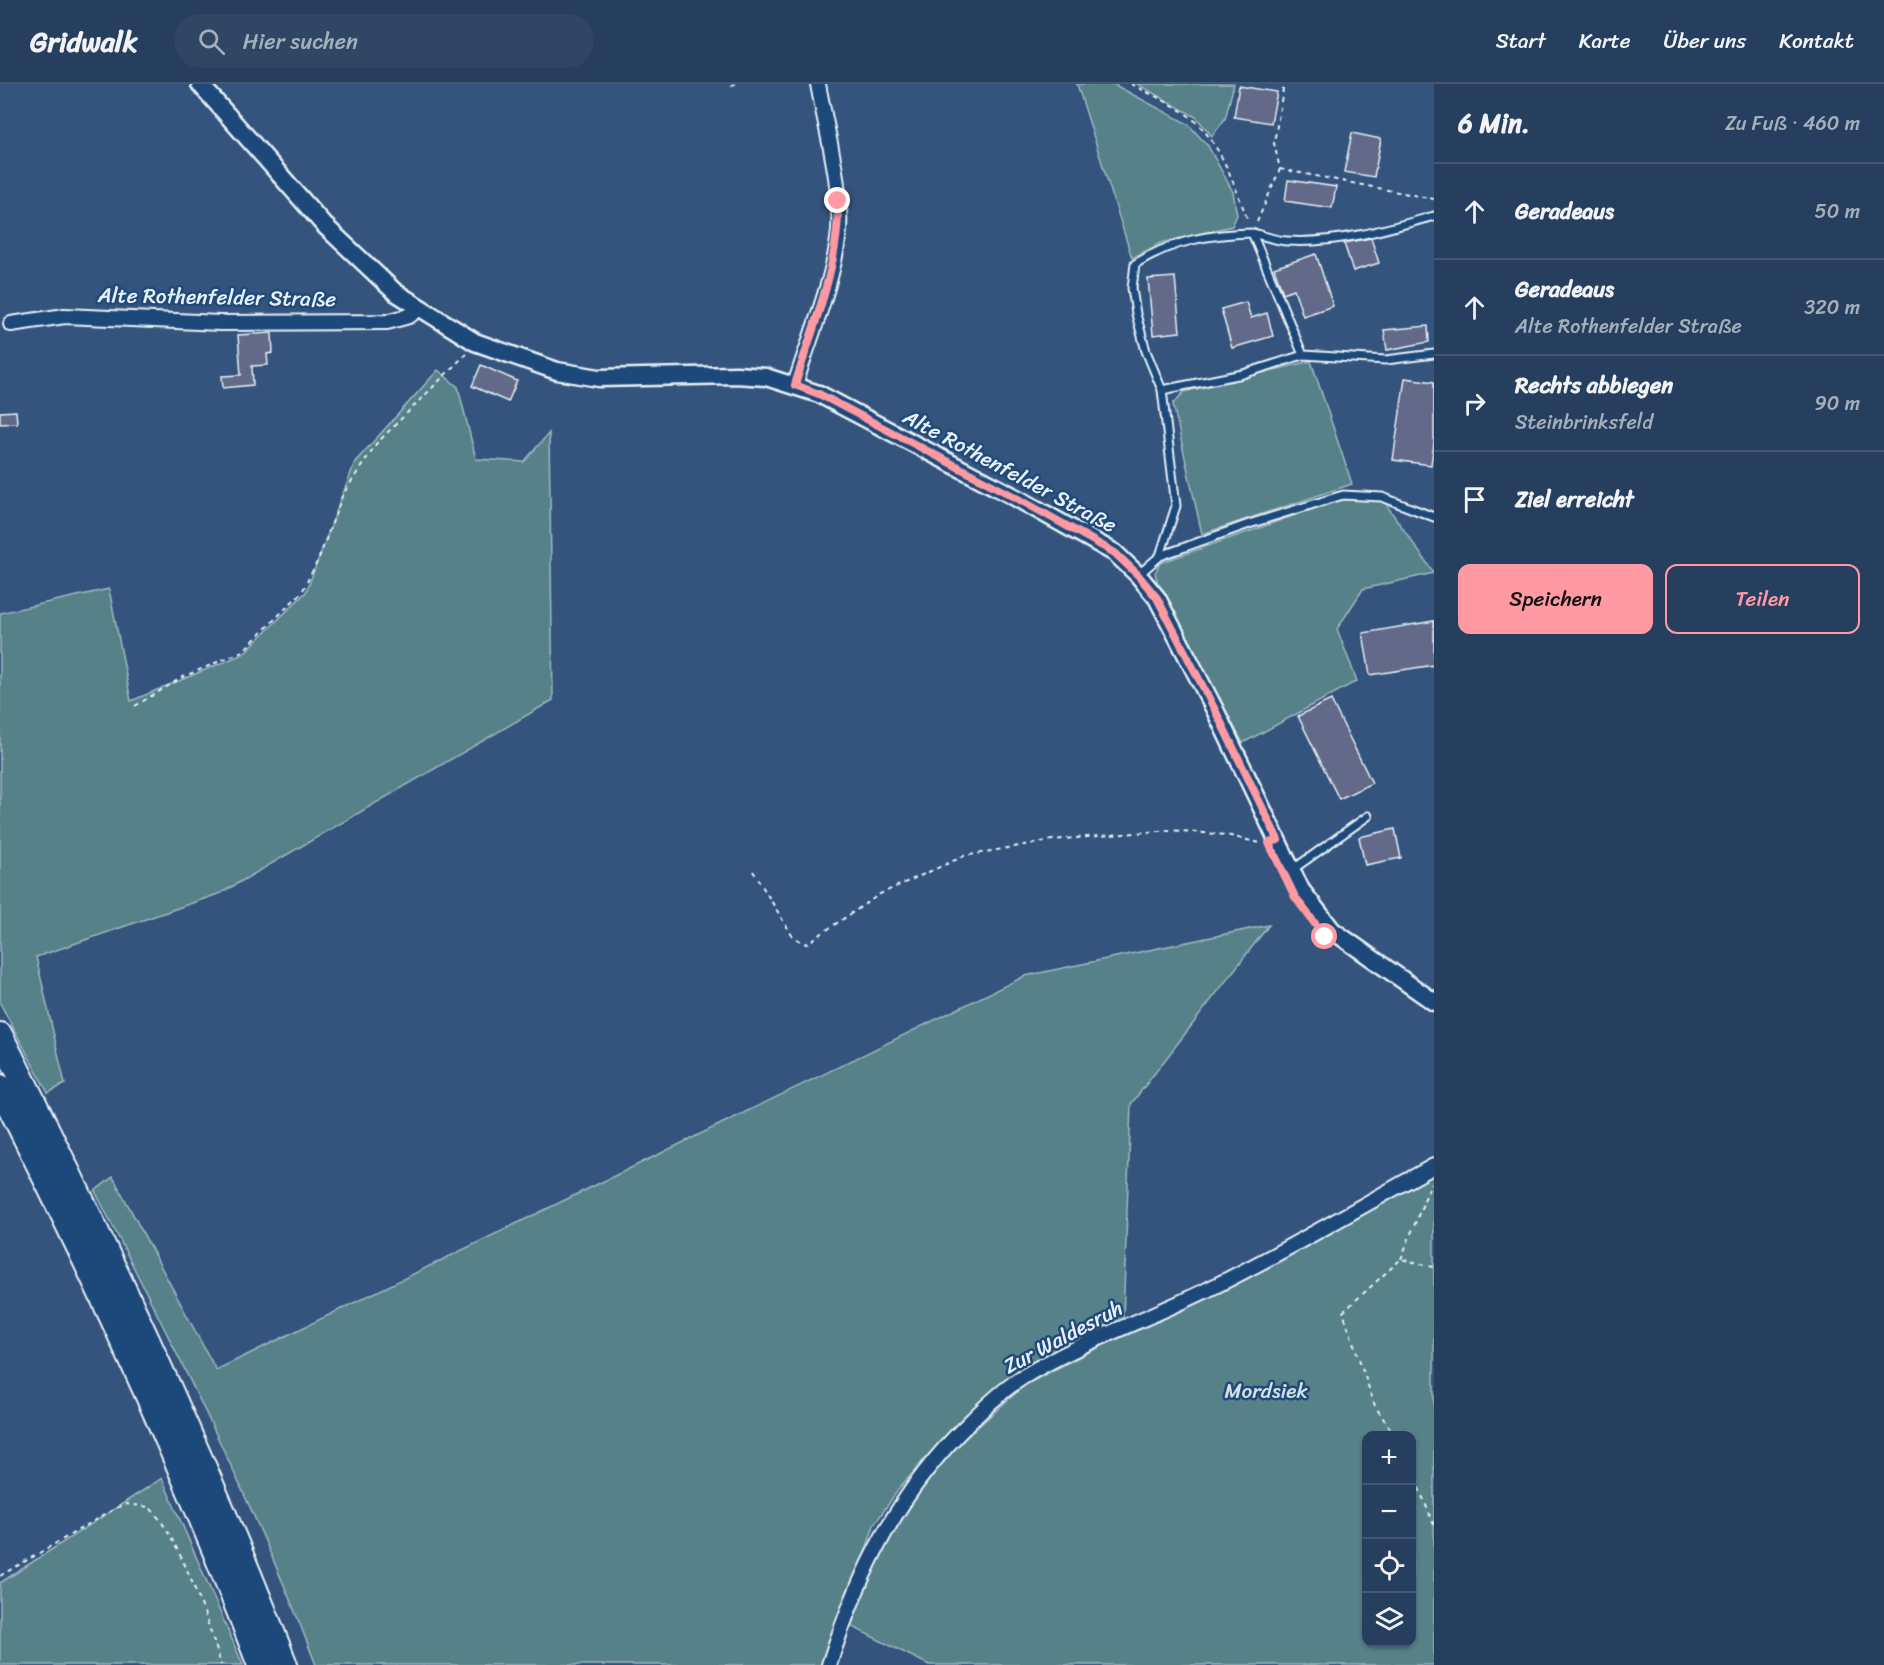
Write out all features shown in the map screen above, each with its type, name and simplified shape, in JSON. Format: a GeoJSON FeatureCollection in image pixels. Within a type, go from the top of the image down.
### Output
{"type":"FeatureCollection","features":[{"type":"Feature","properties":{"kind":"highway"},"geometry":{"type":"LineString","coordinates":[[0,1035],[77,1187],[143,1328],[213,1486],[285,1665]]}},
{"type":"Feature","properties":{"kind":"highway"},"geometry":{"type":"LineString","coordinates":[[0,1086],[121,1336],[220,1564],[260,1665]]}},
{"type":"Feature","properties":{"kind":"street","name":"Alte Rothenfelder Straße"},"geometry":{"type":"LineString","coordinates":[[200,84],[324,225],[395,292],[475,342],[557,371],[599,378],[736,375],[766,377],[795,385],[819,394],[1025,502],[1115,553],[1138,575],[1157,598],[1215,710],[1301,890],[1332,930],[1434,1002]]}},
{"type":"Feature","properties":{"kind":"street"},"geometry":{"type":"LineString","coordinates":[[795,385],[831,268],[839,231],[838,201],[818,84]]}},
{"type":"Feature","properties":{"kind":"street","name":"Alte Rothenfelder Straße"},"geometry":{"type":"LineString","coordinates":[[11,324],[65,316],[220,323],[387,322],[409,316],[419,309]]}},
{"type":"Feature","properties":{"kind":"street","name":"Zur Waldesruh"},"geometry":{"type":"LineString","coordinates":[[829,1665],[843,1622],[886,1527],[918,1479],[946,1444],[981,1411],[1022,1378],[1101,1336],[1215,1287],[1434,1166]]}},
{"type":"Feature","properties":{"kind":"lane"},"geometry":{"type":"LineString","coordinates":[[1160,556],[1176,506],[1162,390],[1146,351],[1136,314],[1132,288],[1135,264],[1175,244],[1213,234],[1252,232],[1287,241],[1327,239],[1392,228],[1434,216]]}},
{"type":"Feature","properties":{"kind":"lane"},"geometry":{"type":"LineString","coordinates":[[1252,232],[1303,355]]}},
{"type":"Feature","properties":{"kind":"lane"},"geometry":{"type":"LineString","coordinates":[[1162,390],[1243,375],[1303,355],[1386,360],[1434,354]]}},
{"type":"Feature","properties":{"kind":"lane"},"geometry":{"type":"LineString","coordinates":[[1138,575],[1160,556],[1249,524],[1343,495],[1382,497],[1434,517]]}},
{"type":"Feature","properties":{"kind":"lane"},"geometry":{"type":"LineString","coordinates":[[1292,870],[1368,816]]}},
{"type":"Feature","properties":{"kind":"path"},"geometry":{"type":"LineString","coordinates":[[731,85],[736,84]]}},
{"type":"Feature","properties":{"kind":"path"},"geometry":{"type":"LineString","coordinates":[[1131,84],[1189,116],[1211,140],[1236,187],[1252,232]]}},
{"type":"Feature","properties":{"kind":"path"},"geometry":{"type":"LineString","coordinates":[[1252,232],[1267,205],[1280,169],[1274,143],[1284,84]]}},
{"type":"Feature","properties":{"kind":"path"},"geometry":{"type":"LineString","coordinates":[[1280,169],[1434,199]]}},
{"type":"Feature","properties":{"kind":"path"},"geometry":{"type":"LineString","coordinates":[[135,706],[183,677],[243,651],[302,592],[342,496],[376,444],[443,379],[475,342]]}},
{"type":"Feature","properties":{"kind":"path"},"geometry":{"type":"LineString","coordinates":[[753,871],[793,937],[806,944],[880,894],[964,856],[1052,840],[1170,830],[1226,835],[1257,844],[1278,840]]}},
{"type":"Feature","properties":{"kind":"path"},"geometry":{"type":"LineString","coordinates":[[1392,1431],[1375,1406],[1343,1312],[1401,1259],[1434,1176]]}},
{"type":"Feature","properties":{"kind":"path"},"geometry":{"type":"LineString","coordinates":[[1401,1259],[1434,1267]]}},
{"type":"Feature","properties":{"kind":"path"},"geometry":{"type":"LineString","coordinates":[[1416,1481],[1434,1525]]}},
{"type":"Feature","properties":{"kind":"path"},"geometry":{"type":"LineString","coordinates":[[0,1576],[116,1508],[126,1504],[149,1507],[168,1531],[196,1594],[221,1665]]}},
{"type":"Feature","properties":{"kind":"green space"},"geometry":{"type":"Polygon","coordinates":[[[1077,84],[1113,84],[1188,124],[1208,146],[1233,192],[1237,215],[1232,226],[1161,243],[1132,258],[1077,84]]]}},
{"type":"Feature","properties":{"kind":"green space"},"geometry":{"type":"Polygon","coordinates":[[[1137,84],[1234,84],[1225,119],[1212,136],[1196,117],[1137,84]]]}},
{"type":"Feature","properties":{"kind":"green space"},"geometry":{"type":"Polygon","coordinates":[[[1311,361],[1352,484],[1202,534],[1173,404],[1184,392],[1311,361]]]}},
{"type":"Feature","properties":{"kind":"green space"},"geometry":{"type":"Polygon","coordinates":[[[438,370],[458,387],[476,459],[524,462],[549,433],[553,700],[221,893],[36,957],[65,1084],[48,1093],[0,1003],[0,613],[109,589],[131,701],[243,654],[306,592],[355,462],[438,370]]]}},
{"type":"Feature","properties":{"kind":"green space"},"geometry":{"type":"Polygon","coordinates":[[[1364,498],[1383,500],[1434,573],[1363,589],[1337,629],[1357,681],[1243,743],[1160,591],[1155,573],[1160,563],[1335,501],[1364,498]]]}},
{"type":"Feature","properties":{"kind":"green space","name":"Mordsiek"},"geometry":{"type":"Polygon","coordinates":[[[1269,925],[1131,1104],[1123,1319],[1023,1368],[979,1402],[942,1441],[900,1487],[874,1525],[844,1617],[893,1529],[921,1487],[952,1450],[1025,1385],[1108,1342],[1250,1277],[1434,1172],[1434,1665],[929,1665],[843,1622],[829,1665],[316,1665],[240,1485],[95,1191],[113,1177],[216,1370],[1025,976],[1269,925]]]}},
{"type":"Feature","properties":{"kind":"green space"},"geometry":{"type":"Polygon","coordinates":[[[162,1478],[243,1665],[0,1665],[0,1583],[162,1478]]]}},
{"type":"Feature","properties":{"kind":"building"},"geometry":{"type":"Polygon","coordinates":[[[1239,86],[1277,92],[1271,123],[1234,117],[1239,86]]]}},
{"type":"Feature","properties":{"kind":"building"},"geometry":{"type":"Polygon","coordinates":[[[1352,133],[1381,139],[1374,177],[1344,172],[1352,133]]]}},
{"type":"Feature","properties":{"kind":"building"},"geometry":{"type":"Polygon","coordinates":[[[1288,180],[1336,187],[1332,208],[1285,201],[1288,180]]]}},
{"type":"Feature","properties":{"kind":"building"},"geometry":{"type":"Polygon","coordinates":[[[1371,238],[1379,263],[1353,271],[1344,243],[1371,238]]]}},
{"type":"Feature","properties":{"kind":"building"},"geometry":{"type":"Polygon","coordinates":[[[1316,254],[1333,306],[1303,316],[1294,289],[1283,293],[1274,268],[1316,254]]]}},
{"type":"Feature","properties":{"kind":"building"},"geometry":{"type":"Polygon","coordinates":[[[1175,277],[1180,332],[1153,335],[1148,279],[1175,277]]]}},
{"type":"Feature","properties":{"kind":"building"},"geometry":{"type":"Polygon","coordinates":[[[1246,302],[1251,318],[1267,313],[1273,336],[1232,348],[1221,309],[1246,302]]]}},
{"type":"Feature","properties":{"kind":"building"},"geometry":{"type":"Polygon","coordinates":[[[1428,326],[1429,342],[1387,350],[1384,330],[1428,326]]]}},
{"type":"Feature","properties":{"kind":"building"},"geometry":{"type":"Polygon","coordinates":[[[272,333],[273,353],[267,354],[268,365],[252,366],[253,385],[223,388],[222,376],[241,375],[238,335],[272,333]]]}},
{"type":"Feature","properties":{"kind":"building"},"geometry":{"type":"Polygon","coordinates":[[[481,365],[517,381],[508,402],[472,386],[481,365]]]}},
{"type":"Feature","properties":{"kind":"building"},"geometry":{"type":"Polygon","coordinates":[[[1405,378],[1434,382],[1434,443],[1431,465],[1393,460],[1405,378]]]}},
{"type":"Feature","properties":{"kind":"building"},"geometry":{"type":"Polygon","coordinates":[[[16,411],[17,423],[0,424],[0,412],[16,411]]]}},
{"type":"Feature","properties":{"kind":"building"},"geometry":{"type":"Polygon","coordinates":[[[1434,621],[1434,665],[1370,675],[1363,633],[1434,621]]]}},
{"type":"Feature","properties":{"kind":"building"},"geometry":{"type":"Polygon","coordinates":[[[1331,700],[1372,783],[1339,799],[1298,716],[1331,700]]]}},
{"type":"Feature","properties":{"kind":"building"},"geometry":{"type":"Polygon","coordinates":[[[1395,829],[1401,858],[1365,865],[1359,837],[1395,829]]]}},
{"type":"Feature","properties":{"kind":"route"},"geometry":{"type":"LineString","coordinates":[[838,201],[839,231],[831,268],[795,385],[819,394],[1015,497],[1115,553],[1148,586],[1157,598],[1215,710],[1278,840],[1269,843],[1295,897],[1325,937]]}}]}
